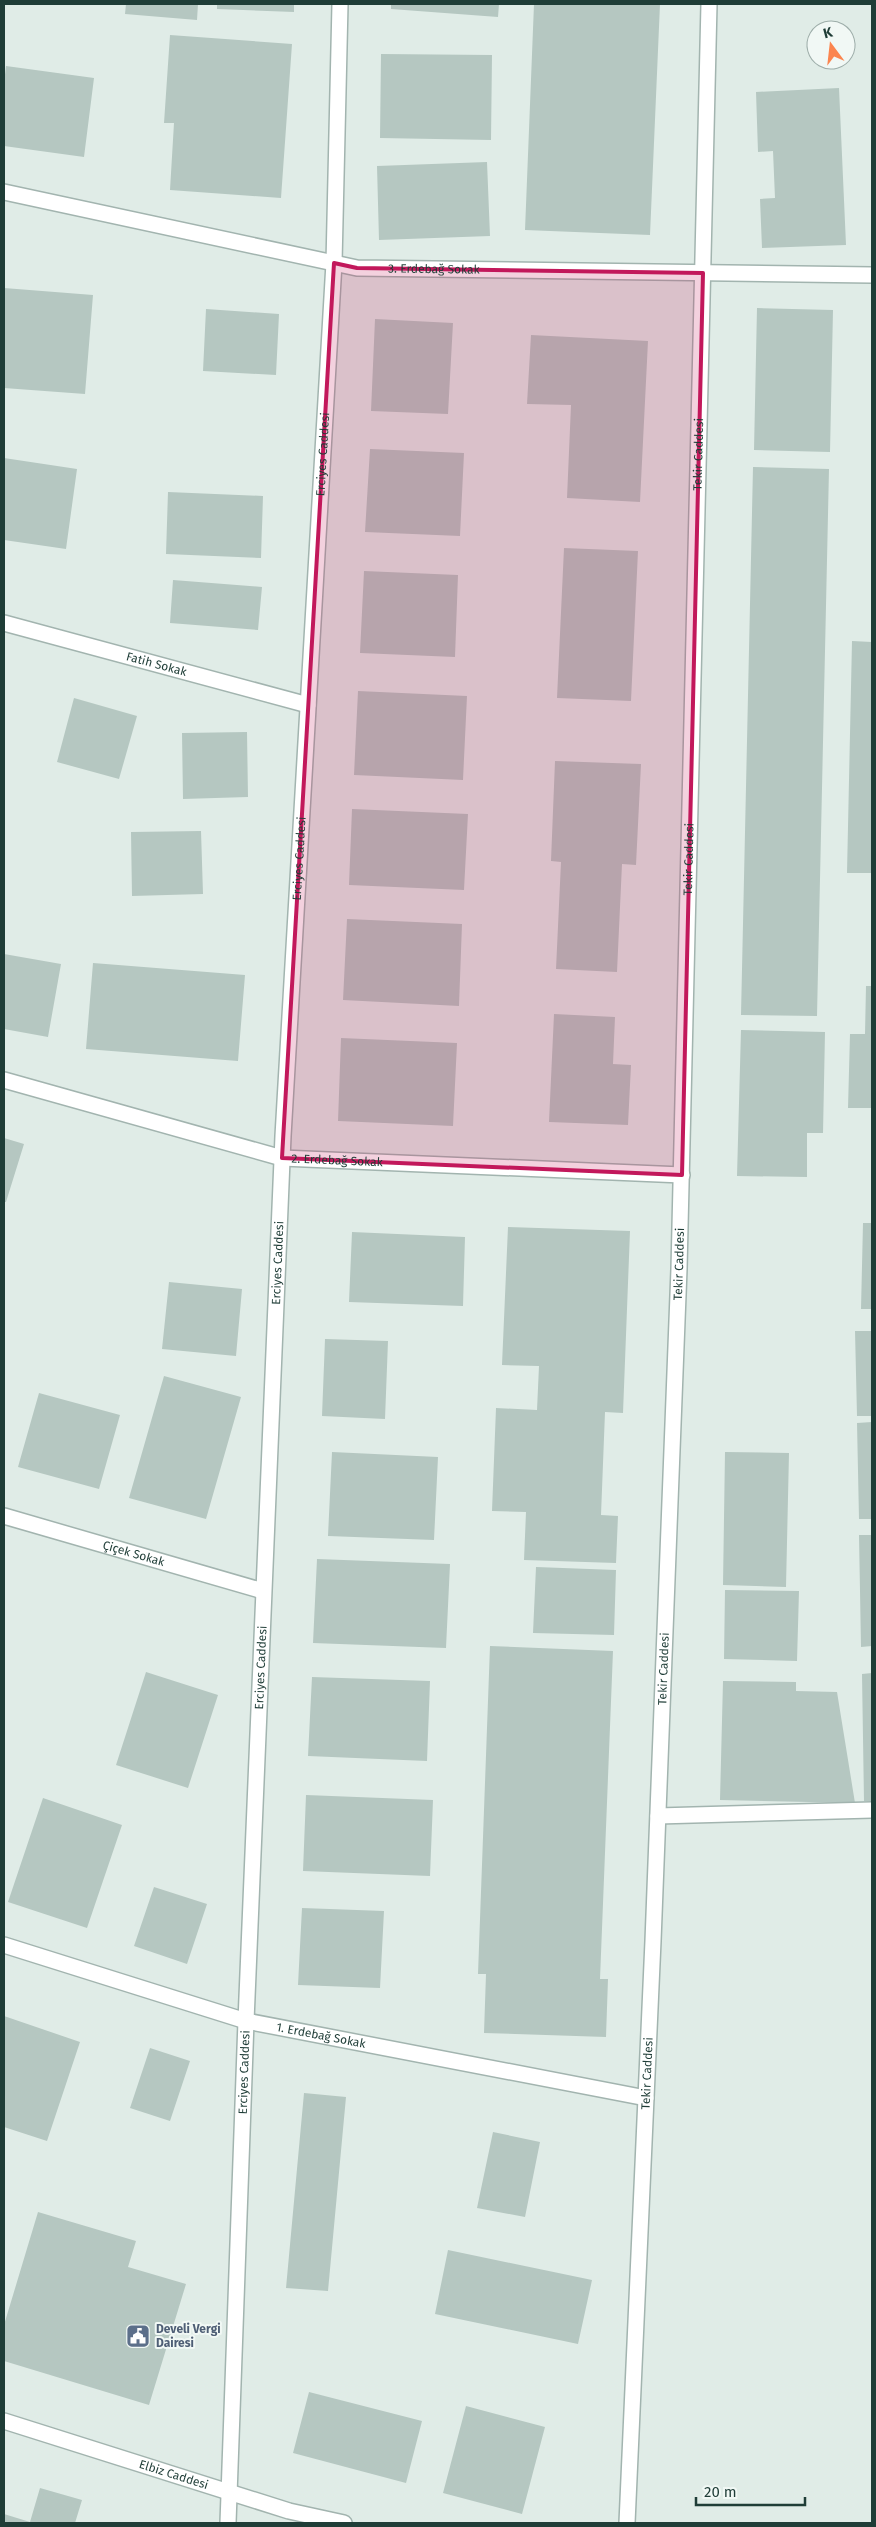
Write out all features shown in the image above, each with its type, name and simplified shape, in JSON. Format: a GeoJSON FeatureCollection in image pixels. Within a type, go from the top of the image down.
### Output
{"type":"FeatureCollection","features":[{"type":"Feature","properties":{"kind":"street","name":"Erciyes Caddesi"},"geometry":{"type":"LineString","coordinates":[[228,2523],[231,2493],[246,2021],[263,1591],[282,1158],[334,263],[340,4]]}},
{"type":"Feature","properties":{"kind":"street","name":"Tekir Caddesi"},"geometry":{"type":"LineString","coordinates":[[626,2523],[658,1816],[682,1175],[709,4]]}},
{"type":"Feature","properties":{"kind":"street","name":"3. Erdebağ Sokak"},"geometry":{"type":"LineString","coordinates":[[4,192],[357,268],[872,275]]}},
{"type":"Feature","properties":{"kind":"street","name":"Fatih Sokak"},"geometry":{"type":"LineString","coordinates":[[4,624],[308,705]]}},
{"type":"Feature","properties":{"kind":"street","name":"2. Erdebağ Sokak"},"geometry":{"type":"LineString","coordinates":[[4,1080],[282,1158],[682,1175]]}},
{"type":"Feature","properties":{"kind":"street","name":"Çiçek Sokak"},"geometry":{"type":"LineString","coordinates":[[4,1516],[263,1591]]}},
{"type":"Feature","properties":{"kind":"street"},"geometry":{"type":"LineString","coordinates":[[658,1816],[872,1810]]}},
{"type":"Feature","properties":{"kind":"street","name":"1. Erdebağ Sokak"},"geometry":{"type":"LineString","coordinates":[[4,1945],[246,2021],[646,2098]]}},
{"type":"Feature","properties":{"kind":"street","name":"Elbiz Caddesi"},"geometry":{"type":"LineString","coordinates":[[4,2421],[290,2511],[344,2523]]}},
{"type":"Feature","properties":{"kind":"highlighted area"},"geometry":{"type":"Polygon","coordinates":[[[334,263],[357,268],[703,273],[682,1175],[282,1158],[334,263]]]}},
{"type":"Feature","properties":{"kind":"building"},"geometry":{"type":"Polygon","coordinates":[[[126,4],[198,4],[197,20],[125,14],[126,4]]]}},
{"type":"Feature","properties":{"kind":"building"},"geometry":{"type":"Polygon","coordinates":[[[217,4],[294,4],[294,12],[217,9],[217,4]]]}},
{"type":"Feature","properties":{"kind":"building"},"geometry":{"type":"Polygon","coordinates":[[[391,4],[499,4],[498,17],[391,9],[391,4]]]}},
{"type":"Feature","properties":{"kind":"building"},"geometry":{"type":"Polygon","coordinates":[[[534,4],[660,4],[650,235],[525,230],[534,4]]]}},
{"type":"Feature","properties":{"kind":"building"},"geometry":{"type":"Polygon","coordinates":[[[170,35],[292,44],[281,198],[170,190],[174,123],[164,123],[170,35]]]}},
{"type":"Feature","properties":{"kind":"building"},"geometry":{"type":"Polygon","coordinates":[[[381,54],[492,55],[491,140],[380,138],[381,54]]]}},
{"type":"Feature","properties":{"kind":"building"},"geometry":{"type":"Polygon","coordinates":[[[6,66],[94,78],[84,157],[4,146],[4,83],[6,66]]]}},
{"type":"Feature","properties":{"kind":"building"},"geometry":{"type":"Polygon","coordinates":[[[839,88],[846,245],[762,248],[760,199],[775,198],[773,151],[758,152],[756,92],[839,88]]]}},
{"type":"Feature","properties":{"kind":"building"},"geometry":{"type":"Polygon","coordinates":[[[487,162],[490,236],[379,240],[377,166],[487,162]]]}},
{"type":"Feature","properties":{"kind":"building"},"geometry":{"type":"Polygon","coordinates":[[[4,288],[93,295],[85,394],[4,388],[4,288]]]}},
{"type":"Feature","properties":{"kind":"building"},"geometry":{"type":"Polygon","coordinates":[[[757,308],[833,310],[830,452],[754,450],[757,308]]]}},
{"type":"Feature","properties":{"kind":"building"},"geometry":{"type":"Polygon","coordinates":[[[206,309],[279,314],[276,375],[203,371],[206,309]]]}},
{"type":"Feature","properties":{"kind":"building"},"geometry":{"type":"Polygon","coordinates":[[[375,319],[453,323],[448,414],[371,411],[375,319]]]}},
{"type":"Feature","properties":{"kind":"building"},"geometry":{"type":"Polygon","coordinates":[[[531,335],[648,341],[640,502],[567,498],[571,405],[527,404],[531,335]]]}},
{"type":"Feature","properties":{"kind":"building"},"geometry":{"type":"Polygon","coordinates":[[[370,449],[464,453],[460,536],[365,532],[370,449]]]}},
{"type":"Feature","properties":{"kind":"building"},"geometry":{"type":"Polygon","coordinates":[[[4,458],[77,469],[66,549],[4,540],[4,458]]]}},
{"type":"Feature","properties":{"kind":"building"},"geometry":{"type":"Polygon","coordinates":[[[753,467],[829,469],[817,1016],[741,1015],[753,467]]]}},
{"type":"Feature","properties":{"kind":"building"},"geometry":{"type":"Polygon","coordinates":[[[168,492],[263,496],[261,558],[166,554],[168,492]]]}},
{"type":"Feature","properties":{"kind":"building"},"geometry":{"type":"Polygon","coordinates":[[[564,548],[638,551],[631,701],[557,698],[564,548]]]}},
{"type":"Feature","properties":{"kind":"building"},"geometry":{"type":"Polygon","coordinates":[[[364,571],[458,575],[455,657],[360,653],[364,571]]]}},
{"type":"Feature","properties":{"kind":"building"},"geometry":{"type":"Polygon","coordinates":[[[173,580],[262,587],[258,630],[170,623],[173,580]]]}},
{"type":"Feature","properties":{"kind":"building"},"geometry":{"type":"Polygon","coordinates":[[[852,641],[872,642],[872,873],[847,873],[852,641]]]}},
{"type":"Feature","properties":{"kind":"building"},"geometry":{"type":"Polygon","coordinates":[[[358,691],[467,696],[463,780],[354,775],[358,691]]]}},
{"type":"Feature","properties":{"kind":"building"},"geometry":{"type":"Polygon","coordinates":[[[74,698],[137,716],[119,779],[57,762],[74,698]]]}},
{"type":"Feature","properties":{"kind":"building"},"geometry":{"type":"Polygon","coordinates":[[[247,732],[248,797],[183,799],[182,733],[247,732]]]}},
{"type":"Feature","properties":{"kind":"building"},"geometry":{"type":"Polygon","coordinates":[[[555,761],[641,764],[636,865],[622,864],[617,972],[556,969],[561,862],[551,861],[555,761]]]}},
{"type":"Feature","properties":{"kind":"building"},"geometry":{"type":"Polygon","coordinates":[[[352,809],[468,814],[464,890],[349,885],[352,809]]]}},
{"type":"Feature","properties":{"kind":"building"},"geometry":{"type":"Polygon","coordinates":[[[201,831],[203,894],[132,896],[131,832],[201,831]]]}},
{"type":"Feature","properties":{"kind":"building"},"geometry":{"type":"Polygon","coordinates":[[[347,919],[462,924],[459,1006],[343,1000],[347,919]]]}},
{"type":"Feature","properties":{"kind":"building"},"geometry":{"type":"Polygon","coordinates":[[[4,954],[61,964],[48,1037],[4,1029],[4,954]]]}},
{"type":"Feature","properties":{"kind":"building"},"geometry":{"type":"Polygon","coordinates":[[[93,963],[245,975],[238,1061],[86,1049],[93,963]]]}},
{"type":"Feature","properties":{"kind":"building"},"geometry":{"type":"Polygon","coordinates":[[[866,986],[872,986],[872,1108],[848,1108],[850,1034],[865,1034],[866,986]]]}},
{"type":"Feature","properties":{"kind":"building"},"geometry":{"type":"Polygon","coordinates":[[[554,1014],[615,1017],[613,1064],[631,1065],[628,1125],[549,1122],[554,1014]]]}},
{"type":"Feature","properties":{"kind":"building"},"geometry":{"type":"Polygon","coordinates":[[[741,1030],[825,1032],[823,1133],[807,1133],[807,1177],[737,1176],[741,1030]]]}},
{"type":"Feature","properties":{"kind":"building"},"geometry":{"type":"Polygon","coordinates":[[[341,1038],[457,1043],[453,1126],[338,1121],[341,1038]]]}},
{"type":"Feature","properties":{"kind":"building"},"geometry":{"type":"Polygon","coordinates":[[[4,1138],[24,1144],[6,1202],[4,1202],[4,1138]]]}},
{"type":"Feature","properties":{"kind":"building"},"geometry":{"type":"Polygon","coordinates":[[[863,1223],[872,1223],[872,1309],[861,1309],[863,1223]]]}},
{"type":"Feature","properties":{"kind":"building"},"geometry":{"type":"Polygon","coordinates":[[[508,1227],[630,1231],[623,1413],[605,1412],[601,1515],[618,1516],[616,1563],[524,1560],[526,1512],[492,1511],[496,1408],[537,1410],[539,1366],[502,1365],[508,1227]]]}},
{"type":"Feature","properties":{"kind":"building"},"geometry":{"type":"Polygon","coordinates":[[[352,1232],[465,1237],[463,1306],[349,1302],[352,1232]]]}},
{"type":"Feature","properties":{"kind":"building"},"geometry":{"type":"Polygon","coordinates":[[[169,1282],[242,1289],[236,1356],[162,1349],[169,1282]]]}},
{"type":"Feature","properties":{"kind":"building"},"geometry":{"type":"Polygon","coordinates":[[[855,1331],[872,1331],[872,1416],[857,1416],[855,1331]]]}},
{"type":"Feature","properties":{"kind":"building"},"geometry":{"type":"Polygon","coordinates":[[[325,1339],[388,1341],[385,1419],[322,1416],[325,1339]]]}},
{"type":"Feature","properties":{"kind":"building"},"geometry":{"type":"Polygon","coordinates":[[[164,1376],[241,1397],[206,1519],[129,1498],[164,1376]]]}},
{"type":"Feature","properties":{"kind":"building"},"geometry":{"type":"Polygon","coordinates":[[[39,1393],[120,1415],[99,1489],[18,1467],[39,1393]]]}},
{"type":"Feature","properties":{"kind":"building"},"geometry":{"type":"Polygon","coordinates":[[[872,1422],[872,1519],[859,1519],[857,1423],[872,1422]]]}},
{"type":"Feature","properties":{"kind":"building"},"geometry":{"type":"Polygon","coordinates":[[[332,1452],[438,1457],[434,1540],[328,1536],[332,1452]]]}},
{"type":"Feature","properties":{"kind":"building"},"geometry":{"type":"Polygon","coordinates":[[[725,1452],[789,1453],[786,1587],[723,1585],[725,1452]]]}},
{"type":"Feature","properties":{"kind":"building"},"geometry":{"type":"Polygon","coordinates":[[[859,1535],[872,1535],[872,1646],[861,1647],[859,1535]]]}},
{"type":"Feature","properties":{"kind":"building"},"geometry":{"type":"Polygon","coordinates":[[[317,1559],[450,1564],[446,1648],[313,1643],[317,1559]]]}},
{"type":"Feature","properties":{"kind":"building"},"geometry":{"type":"Polygon","coordinates":[[[536,1567],[616,1570],[614,1635],[533,1633],[536,1567]]]}},
{"type":"Feature","properties":{"kind":"building"},"geometry":{"type":"Polygon","coordinates":[[[725,1590],[799,1591],[797,1661],[724,1659],[725,1590]]]}},
{"type":"Feature","properties":{"kind":"building"},"geometry":{"type":"Polygon","coordinates":[[[490,1646],[613,1651],[600,1979],[608,1979],[606,2037],[484,2033],[486,1974],[478,1974],[490,1646]]]}},
{"type":"Feature","properties":{"kind":"building"},"geometry":{"type":"Polygon","coordinates":[[[146,1672],[218,1695],[188,1788],[116,1765],[146,1672]]]}},
{"type":"Feature","properties":{"kind":"building"},"geometry":{"type":"Polygon","coordinates":[[[872,1673],[872,1801],[864,1801],[862,1674],[872,1673]]]}},
{"type":"Feature","properties":{"kind":"building"},"geometry":{"type":"Polygon","coordinates":[[[312,1677],[430,1681],[427,1761],[308,1756],[312,1677]]]}},
{"type":"Feature","properties":{"kind":"building"},"geometry":{"type":"Polygon","coordinates":[[[723,1681],[796,1682],[796,1691],[837,1692],[855,1803],[720,1800],[723,1681]]]}},
{"type":"Feature","properties":{"kind":"building"},"geometry":{"type":"Polygon","coordinates":[[[306,1795],[433,1800],[430,1876],[303,1871],[306,1795]]]}},
{"type":"Feature","properties":{"kind":"building"},"geometry":{"type":"Polygon","coordinates":[[[43,1798],[122,1825],[87,1928],[8,1902],[43,1798]]]}},
{"type":"Feature","properties":{"kind":"building"},"geometry":{"type":"Polygon","coordinates":[[[154,1887],[207,1904],[187,1964],[134,1946],[154,1887]]]}},
{"type":"Feature","properties":{"kind":"building"},"geometry":{"type":"Polygon","coordinates":[[[302,1908],[384,1911],[380,1988],[298,1985],[302,1908]]]}},
{"type":"Feature","properties":{"kind":"building"},"geometry":{"type":"Polygon","coordinates":[[[4,2016],[80,2042],[47,2141],[4,2127],[4,2016]]]}},
{"type":"Feature","properties":{"kind":"building"},"geometry":{"type":"Polygon","coordinates":[[[150,2048],[190,2061],[170,2121],[130,2108],[150,2048]]]}},
{"type":"Feature","properties":{"kind":"building"},"geometry":{"type":"Polygon","coordinates":[[[304,2093],[346,2097],[328,2291],[286,2288],[304,2093]]]}},
{"type":"Feature","properties":{"kind":"building"},"geometry":{"type":"Polygon","coordinates":[[[493,2132],[540,2142],[525,2217],[477,2208],[493,2132]]]}},
{"type":"Feature","properties":{"kind":"building"},"geometry":{"type":"Polygon","coordinates":[[[38,2212],[136,2241],[128,2267],[186,2284],[149,2405],[4,2361],[4,2325],[38,2212]]]}},
{"type":"Feature","properties":{"kind":"building"},"geometry":{"type":"Polygon","coordinates":[[[448,2250],[592,2280],[578,2344],[435,2314],[448,2250]]]}},
{"type":"Feature","properties":{"kind":"building"},"geometry":{"type":"Polygon","coordinates":[[[309,2392],[422,2421],[406,2483],[293,2453],[309,2392]]]}},
{"type":"Feature","properties":{"kind":"building"},"geometry":{"type":"Polygon","coordinates":[[[466,2406],[545,2427],[522,2514],[443,2493],[466,2406]]]}},
{"type":"Feature","properties":{"kind":"building"},"geometry":{"type":"Polygon","coordinates":[[[40,2488],[82,2500],[75,2523],[4,2523],[4,2514],[30,2522],[40,2488]]]}},
{"type":"Feature","properties":{"kind":"place","name":"Develi Vergi Dairesi"},"geometry":{"type":"Point","coordinates":[138,2336]}}]}
